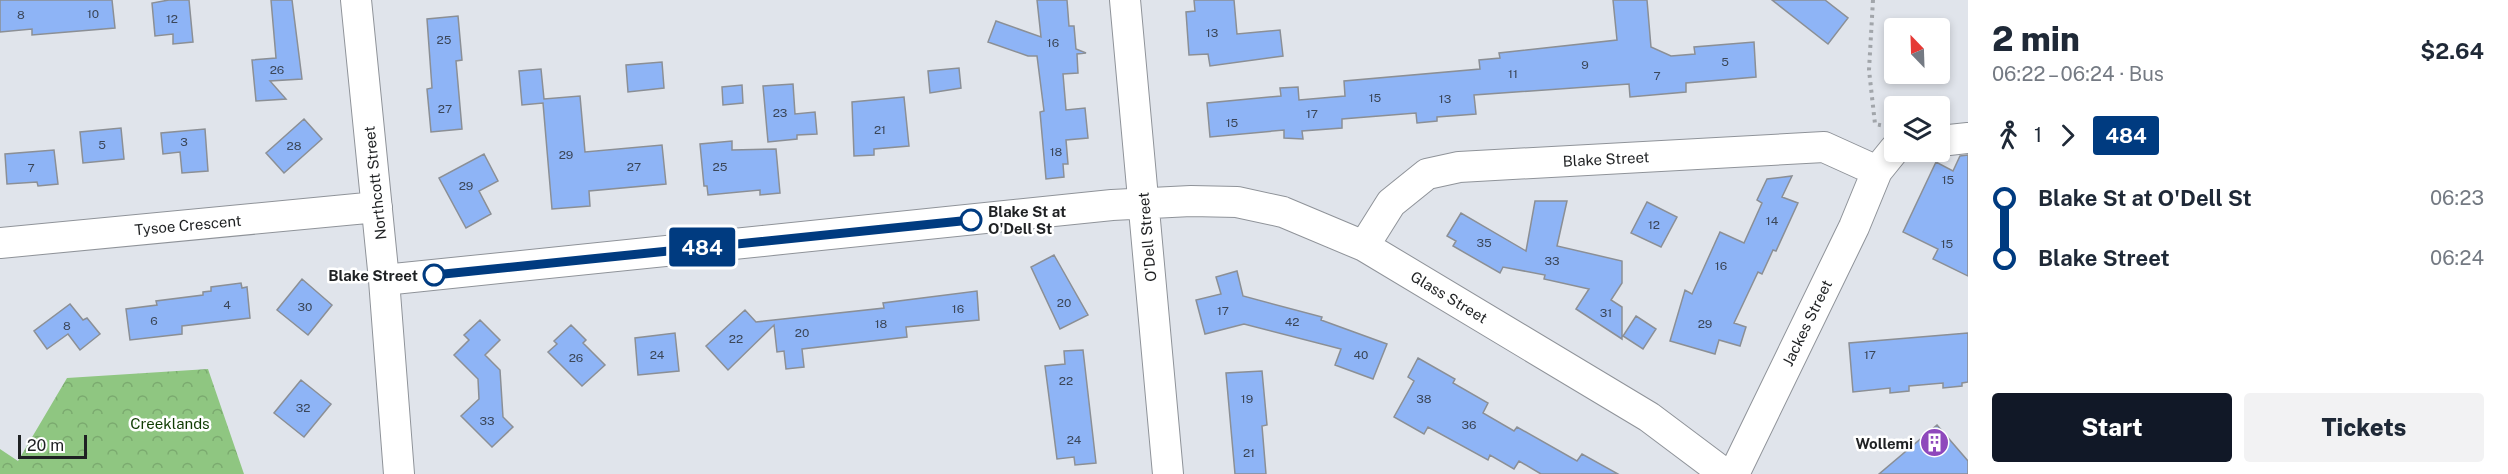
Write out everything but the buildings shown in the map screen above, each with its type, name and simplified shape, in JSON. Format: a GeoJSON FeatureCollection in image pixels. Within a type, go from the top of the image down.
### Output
{"type":"FeatureCollection","features":[{"type":"Feature","properties":{"kind":"street","name":"Northcott Street"},"geometry":{"type":"LineString","coordinates":[[357,0],[384,280],[399,474]]}},
{"type":"Feature","properties":{"kind":"street","name":"O'Dell Street"},"geometry":{"type":"LineString","coordinates":[[1125,0],[1168,474]]}},
{"type":"Feature","properties":{"kind":"street"},"geometry":{"type":"LineString","coordinates":[[1950,140],[1968,138]]}},
{"type":"Feature","properties":{"kind":"street","name":"Blake Street"},"geometry":{"type":"LineString","coordinates":[[1364,246],[1391,203],[1427,174],[1448,170],[1824,147],[1884,161]]}},
{"type":"Feature","properties":{"kind":"street","name":"Jackes Street"},"geometry":{"type":"LineString","coordinates":[[1734,474],[1886,162]]}},
{"type":"Feature","properties":{"kind":"street","name":"Glass Street"},"geometry":{"type":"LineString","coordinates":[[1143,203],[1237,202],[1283,212],[1364,246],[1649,417],[1725,474]]}},
{"type":"Feature","properties":{"kind":"street"},"geometry":{"type":"LineString","coordinates":[[384,280],[1143,203]]}},
{"type":"Feature","properties":{"kind":"street","name":"Tysoe Crescent"},"geometry":{"type":"LineString","coordinates":[[0,243],[377,207]]}},
{"type":"Feature","properties":{"kind":"path"},"geometry":{"type":"LineString","coordinates":[[1874,0],[1869,70],[1875,124],[1884,125]]}},
{"type":"Feature","properties":{"kind":"green space","name":"Creeklands"},"geometry":{"type":"Polygon","coordinates":[[[208,369],[244,474],[0,474],[0,449],[18,461],[67,378],[208,369]]]}},
{"type":"Feature","properties":{"kind":"bus line","name":"484"},"geometry":{"type":"LineString","coordinates":[[434,275],[971,220]]}},
{"type":"Feature","properties":{"kind":"place","name":"Blake St at O'Dell St"},"geometry":{"type":"Point","coordinates":[971,220]}},
{"type":"Feature","properties":{"kind":"place","name":"Blake Street"},"geometry":{"type":"Point","coordinates":[434,275]}},
{"type":"Feature","properties":{"kind":"place","name":"Wollemi"},"geometry":{"type":"Point","coordinates":[1934,443]}}]}
